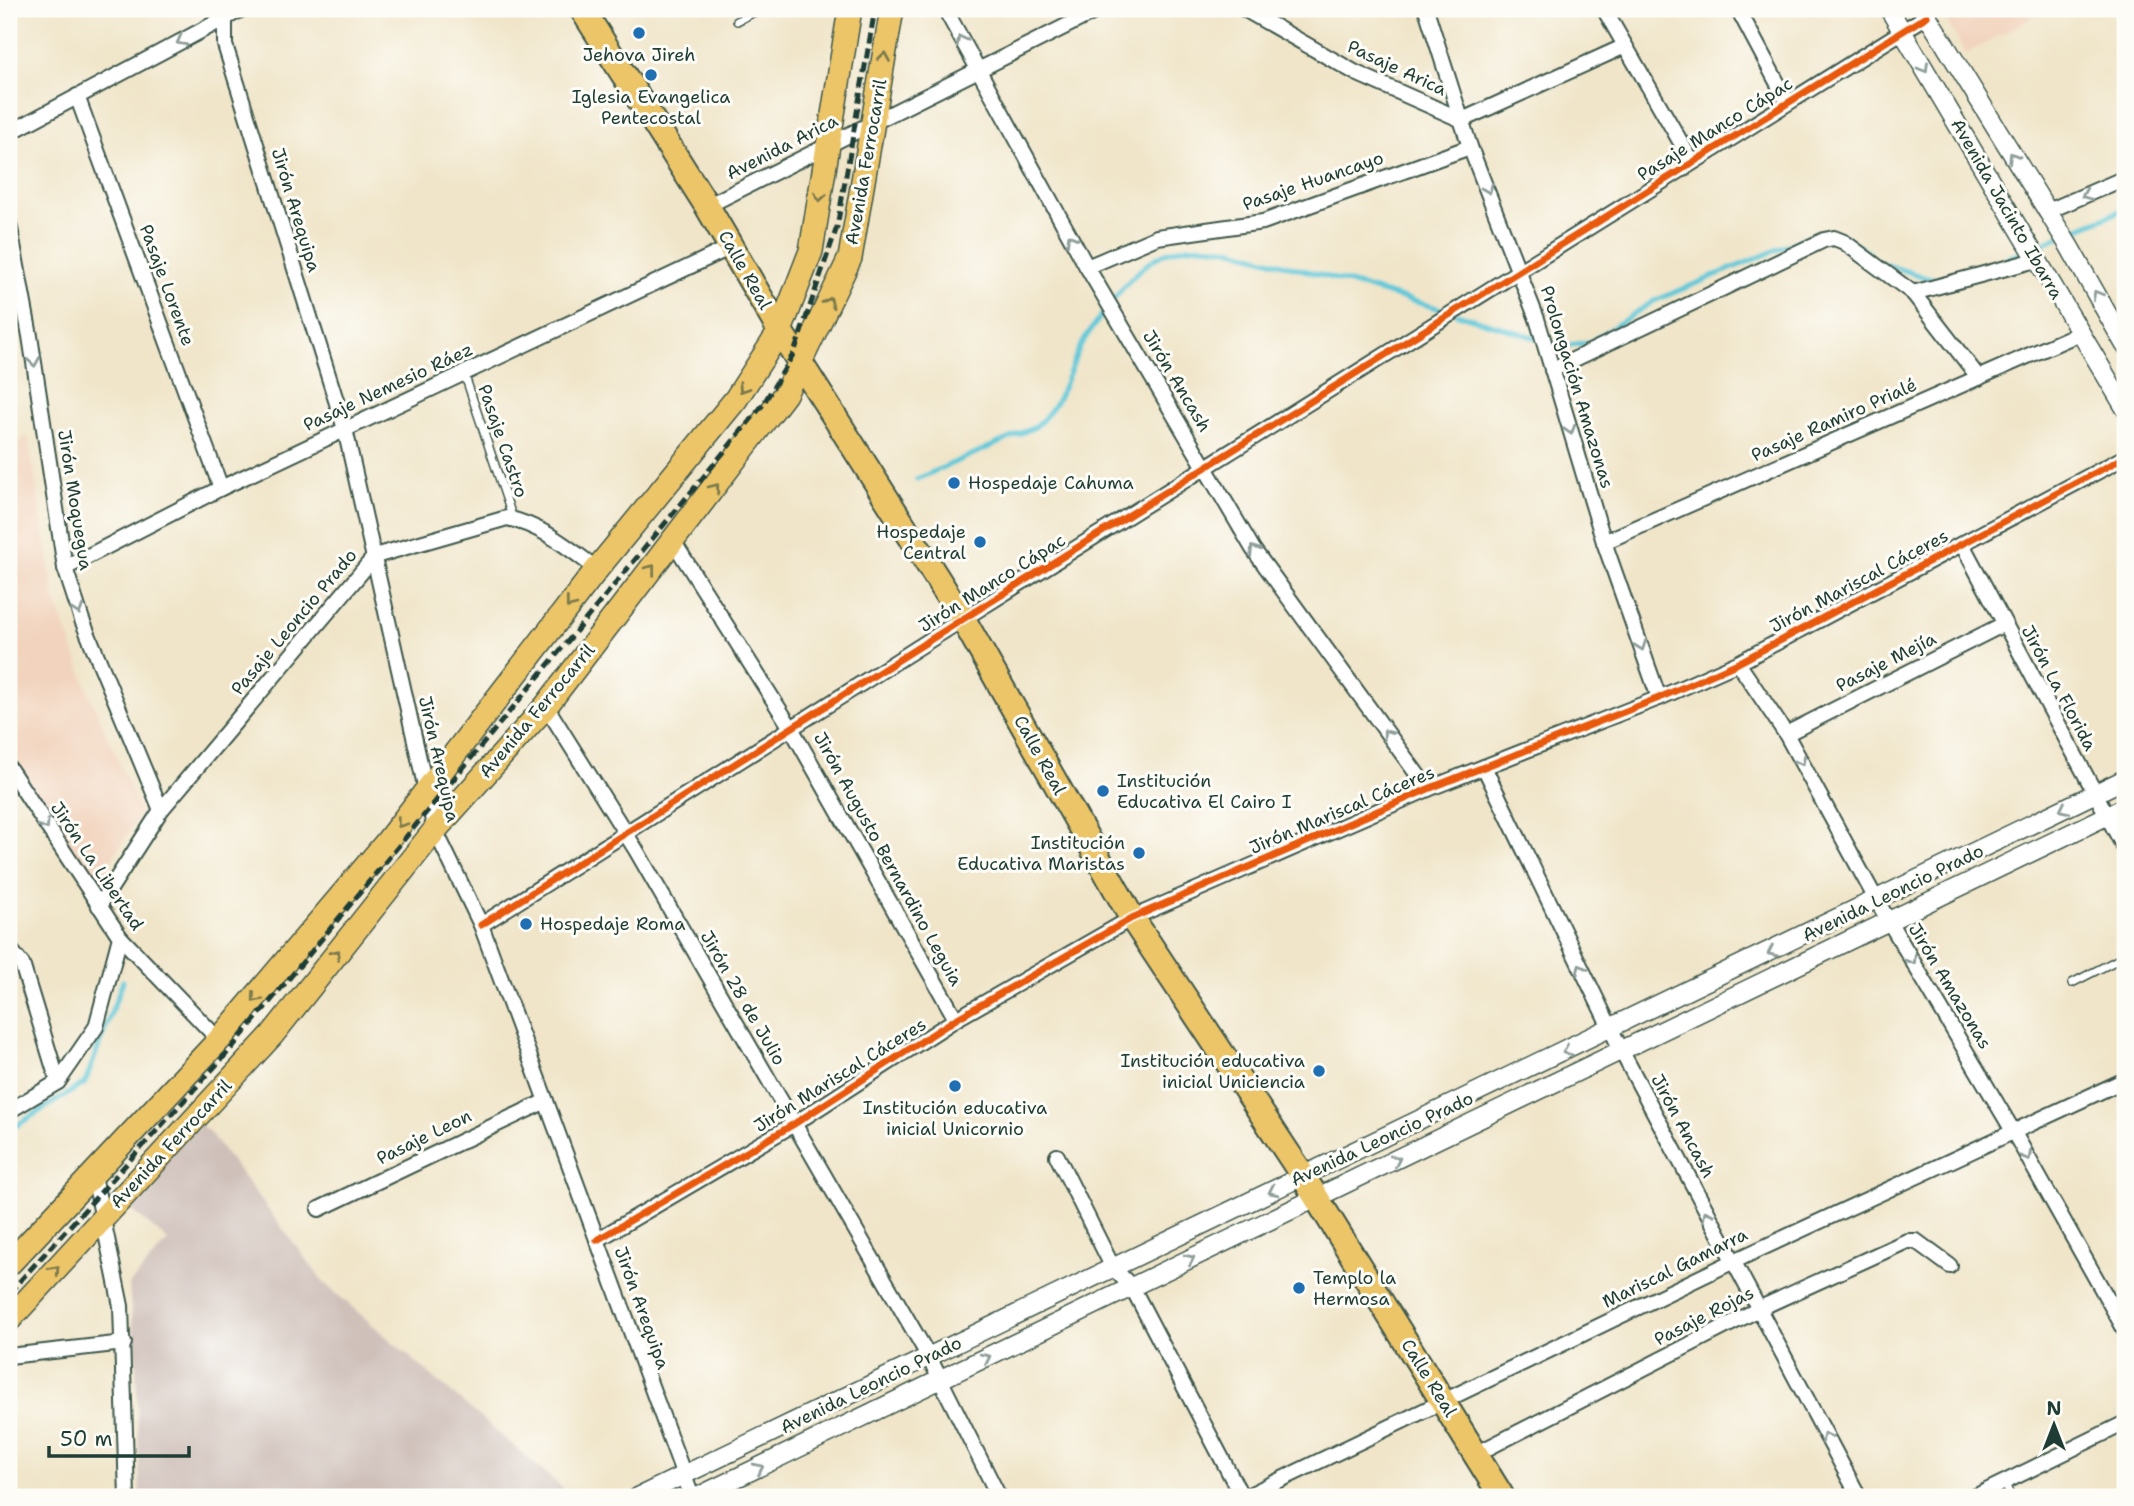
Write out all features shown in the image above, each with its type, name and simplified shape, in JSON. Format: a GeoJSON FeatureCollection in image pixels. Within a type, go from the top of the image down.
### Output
{"type":"FeatureCollection","features":[{"type":"Feature","properties":{"kind":"highway","name":"Calle Real"},"geometry":{"type":"LineString","coordinates":[[583,9],[707,206],[780,331],[963,619],[1132,918],[1303,1176],[1502,1497]]}},
{"type":"Feature","properties":{"kind":"main road","name":"Avenida Ferrocarril"},"geometry":{"type":"LineString","coordinates":[[9,1264],[219,1040],[386,844],[424,790],[597,569],[736,399],[780,331],[811,251],[850,9]]}},
{"type":"Feature","properties":{"kind":"main road","name":"Avenida Ferrocarril"},"geometry":{"type":"LineString","coordinates":[[9,1320],[272,1035],[435,830],[546,706],[761,428],[801,364],[850,258],[892,9]]}},
{"type":"Feature","properties":{"kind":"street"},"geometry":{"type":"LineString","coordinates":[[9,133],[222,13],[242,9]]}},
{"type":"Feature","properties":{"kind":"street","name":"Jirón Ancash"},"geometry":{"type":"LineString","coordinates":[[946,9],[1087,267],[1253,549],[1428,789]]}},
{"type":"Feature","properties":{"kind":"street","name":"Avenida Arica"},"geometry":{"type":"LineString","coordinates":[[707,206],[1100,9]]}},
{"type":"Feature","properties":{"kind":"street","name":"Pasaje Arica"},"geometry":{"type":"LineString","coordinates":[[1244,9],[1356,73],[1462,120]]}},
{"type":"Feature","properties":{"kind":"street","name":"Prolongación Amazonas"},"geometry":{"type":"LineString","coordinates":[[1426,9],[1471,147],[1521,271],[1604,542],[1659,698]]}},
{"type":"Feature","properties":{"kind":"street"},"geometry":{"type":"LineString","coordinates":[[1604,9],[1692,162]]}},
{"type":"Feature","properties":{"kind":"street"},"geometry":{"type":"LineString","coordinates":[[1738,9],[1787,101]]}},
{"type":"Feature","properties":{"kind":"street","name":"Avenida Jacinto Ibarra"},"geometry":{"type":"LineString","coordinates":[[1889,9],[2125,408]]}},
{"type":"Feature","properties":{"kind":"street","name":"Pasaje Manco Cápac"},"geometry":{"type":"LineString","coordinates":[[1521,271],[1902,30],[1925,12]]}},
{"type":"Feature","properties":{"kind":"street","name":"Avenida Jacinto Ibarra"},"geometry":{"type":"LineString","coordinates":[[1925,12],[2069,246],[2125,345]]}},
{"type":"Feature","properties":{"kind":"street","name":"Jirón Arequipa"},"geometry":{"type":"LineString","coordinates":[[222,13],[225,46],[345,429],[435,830],[481,925],[683,1475],[695,1497]]}},
{"type":"Feature","properties":{"kind":"street"},"geometry":{"type":"LineString","coordinates":[[1462,120],[1625,46]]}},
{"type":"Feature","properties":{"kind":"street","name":"Pasaje Lorente"},"geometry":{"type":"LineString","coordinates":[[77,96],[221,488]]}},
{"type":"Feature","properties":{"kind":"street","name":"Pasaje Huancayo"},"geometry":{"type":"LineString","coordinates":[[1087,267],[1157,237],[1263,222],[1471,147]]}},
{"type":"Feature","properties":{"kind":"street"},"geometry":{"type":"LineString","coordinates":[[2048,214],[2125,178]]}},
{"type":"Feature","properties":{"kind":"street","name":"Jirón Moquegua"},"geometry":{"type":"LineString","coordinates":[[9,223],[30,336],[65,568],[82,620],[161,810]]}},
{"type":"Feature","properties":{"kind":"street"},"geometry":{"type":"LineString","coordinates":[[1551,367],[1824,240],[1835,238],[1913,293],[1979,378]]}},
{"type":"Feature","properties":{"kind":"street","name":"Pasaje Nemesio Ráez"},"geometry":{"type":"LineString","coordinates":[[65,568],[221,488],[731,247]]}},
{"type":"Feature","properties":{"kind":"street"},"geometry":{"type":"LineString","coordinates":[[1913,293],[2034,256]]}},
{"type":"Feature","properties":{"kind":"street","name":"Jirón Manco Cápac"},"geometry":{"type":"LineString","coordinates":[[481,925],[963,619],[1521,271]]}},
{"type":"Feature","properties":{"kind":"street","name":"Pasaje Ramiro Prialé"},"geometry":{"type":"LineString","coordinates":[[1604,542],[2080,334]]}},
{"type":"Feature","properties":{"kind":"street","name":"Jirón Mariscal Cáceres"},"geometry":{"type":"LineString","coordinates":[[597,1240],[794,1124],[956,1019],[1132,918],[1428,789],[1659,698],[1738,663],[2125,457]]}},
{"type":"Feature","properties":{"kind":"street","name":"Pasaje Leoncio Prado"},"geometry":{"type":"LineString","coordinates":[[99,906],[161,810],[375,556],[507,518],[542,529],[597,569]]}},
{"type":"Feature","properties":{"kind":"street","name":"Jirón Augusto Bernardino Leguia"},"geometry":{"type":"LineString","coordinates":[[673,541],[791,728],[956,1019]]}},
{"type":"Feature","properties":{"kind":"street","name":"Jirón La Florida"},"geometry":{"type":"LineString","coordinates":[[1962,544],[2093,794],[2125,849]]}},
{"type":"Feature","properties":{"kind":"street","name":"Pasaje Mejía"},"geometry":{"type":"LineString","coordinates":[[1786,734],[2004,624]]}},
{"type":"Feature","properties":{"kind":"street","name":"Jirón Amazonas"},"geometry":{"type":"LineString","coordinates":[[1738,663],[1786,734],[1877,901],[2013,1131],[2125,1330]]}},
{"type":"Feature","properties":{"kind":"street","name":"Jirón 28 de Julio"},"geometry":{"type":"LineString","coordinates":[[546,706],[626,833],[929,1357],[999,1497]]}},
{"type":"Feature","properties":{"kind":"street","name":"Jirón Ancash"},"geometry":{"type":"LineString","coordinates":[[1484,767],[1622,1052],[1859,1497]]}},
{"type":"Feature","properties":{"kind":"street","name":"Jirón La Libertad"},"geometry":{"type":"LineString","coordinates":[[9,768],[120,937],[219,1040]]}},
{"type":"Feature","properties":{"kind":"street","name":"Avenida Leoncio Prado"},"geometry":{"type":"LineString","coordinates":[[638,1497],[1611,1030],[2125,779]]}},
{"type":"Feature","properties":{"kind":"street","name":"Avenida Leoncio Prado"},"geometry":{"type":"LineString","coordinates":[[695,1497],[1890,923],[2125,807]]}},
{"type":"Feature","properties":{"kind":"street"},"geometry":{"type":"LineString","coordinates":[[9,1111],[58,1082],[96,1027],[120,937]]}},
{"type":"Feature","properties":{"kind":"street"},"geometry":{"type":"LineString","coordinates":[[9,948],[22,964],[58,1082]]}},
{"type":"Feature","properties":{"kind":"street","name":"Mariscal Gamarra"},"geometry":{"type":"LineString","coordinates":[[1243,1497],[1732,1262],[2125,1080]]}},
{"type":"Feature","properties":{"kind":"street","name":"Pasaje Leon"},"geometry":{"type":"LineString","coordinates":[[319,1209],[546,1101]]}},
{"type":"Feature","properties":{"kind":"street"},"geometry":{"type":"LineString","coordinates":[[1057,1156],[1113,1268],[1132,1287],[1243,1497]]}},
{"type":"Feature","properties":{"kind":"street"},"geometry":{"type":"LineString","coordinates":[[94,1176],[105,1215],[121,1306],[127,1497]]}},
{"type":"Feature","properties":{"kind":"street","name":"Pasaje Rojas"},"geometry":{"type":"LineString","coordinates":[[1476,1454],[1758,1310],[1907,1241],[1916,1241],[1950,1266]]}},
{"type":"Feature","properties":{"kind":"street"},"geometry":{"type":"LineString","coordinates":[[9,1356],[124,1343]]}},
{"type":"Feature","properties":{"kind":"street"},"geometry":{"type":"LineString","coordinates":[[1974,1497],[2125,1423]]}},
{"type":"Feature","properties":{"kind":"lane"},"geometry":{"type":"LineString","coordinates":[[737,21],[760,9]]}},
{"type":"Feature","properties":{"kind":"lane","name":"Pasaje Castro"},"geometry":{"type":"LineString","coordinates":[[464,373],[513,520]]}},
{"type":"Feature","properties":{"kind":"lane"},"geometry":{"type":"LineString","coordinates":[[2072,983],[2125,956]]}},
{"type":"Feature","properties":{"kind":"lane"},"geometry":{"type":"LineString","coordinates":[[2003,1482],[2011,1497]]}},
{"type":"Feature","properties":{"kind":"shaded area"},"geometry":{"type":"Polygon","coordinates":[[[1940,9],[2048,9],[1966,54],[1940,9]]]}},
{"type":"Feature","properties":{"kind":"shaded area"},"geometry":{"type":"Polygon","coordinates":[[[28,436],[55,599],[92,701],[141,813],[100,877],[86,875],[9,753],[9,447],[28,436]]]}},
{"type":"Feature","properties":{"kind":"shaded area"},"geometry":{"type":"Polygon","coordinates":[[[198,1123],[210,1133],[324,1283],[573,1497],[140,1497],[136,1367],[129,1285],[168,1241],[126,1205],[198,1123]]]}},
{"type":"Feature","properties":{"kind":"waterway"},"geometry":{"type":"LineString","coordinates":[[1986,267],[2125,209]]}},
{"type":"Feature","properties":{"kind":"waterway"},"geometry":{"type":"LineString","coordinates":[[1457,314],[1563,346],[1590,342],[1654,301],[1803,239],[1826,234]]}},
{"type":"Feature","properties":{"kind":"waterway"},"geometry":{"type":"LineString","coordinates":[[1846,237],[1869,253]]}},
{"type":"Feature","properties":{"kind":"waterway"},"geometry":{"type":"LineString","coordinates":[[917,479],[1035,427],[1057,400],[1086,337],[1123,288],[1148,263],[1177,249],[1193,246],[1233,250],[1448,311]]}},
{"type":"Feature","properties":{"kind":"waterway"},"geometry":{"type":"LineString","coordinates":[[1882,263],[1927,278],[1943,279]]}},
{"type":"Feature","properties":{"kind":"waterway"},"geometry":{"type":"LineString","coordinates":[[9,1130],[85,1083],[123,981]]}},
{"type":"Feature","properties":{"kind":"railway"},"geometry":{"type":"LineString","coordinates":[[9,1293],[230,1050],[762,406],[794,353],[837,227],[875,9]]}},
{"type":"Feature","properties":{"kind":"cycle path"},"geometry":{"type":"LineString","coordinates":[[481,925],[963,619],[1927,16]]}},
{"type":"Feature","properties":{"kind":"cycle path"},"geometry":{"type":"LineString","coordinates":[[597,1240],[794,1124],[956,1019],[1132,918],[1428,789],[1659,698],[1738,663],[2125,457]]}},
{"type":"Feature","properties":{"kind":"place","name":"Jehova Jireh"},"geometry":{"type":"Point","coordinates":[639,33]}},
{"type":"Feature","properties":{"kind":"place","name":"Iglesia Evangelica Pentecostal"},"geometry":{"type":"Point","coordinates":[651,75]}},
{"type":"Feature","properties":{"kind":"place","name":"Hospedaje Cahuma"},"geometry":{"type":"Point","coordinates":[954,483]}},
{"type":"Feature","properties":{"kind":"place","name":"Hospedaje Central"},"geometry":{"type":"Point","coordinates":[980,542]}},
{"type":"Feature","properties":{"kind":"place","name":"Institución Educativa El Cairo I"},"geometry":{"type":"Point","coordinates":[1103,791]}},
{"type":"Feature","properties":{"kind":"place","name":"Institución Educativa Maristas"},"geometry":{"type":"Point","coordinates":[1139,853]}},
{"type":"Feature","properties":{"kind":"place","name":"Hospedaje Roma"},"geometry":{"type":"Point","coordinates":[526,924]}},
{"type":"Feature","properties":{"kind":"place","name":"Institución educativa inicial Uniciencia"},"geometry":{"type":"Point","coordinates":[1319,1071]}},
{"type":"Feature","properties":{"kind":"place","name":"Institución educativa inicial Unicornio"},"geometry":{"type":"Point","coordinates":[955,1086]}},
{"type":"Feature","properties":{"kind":"place","name":"Templo la Hermosa"},"geometry":{"type":"Point","coordinates":[1299,1288]}}]}
